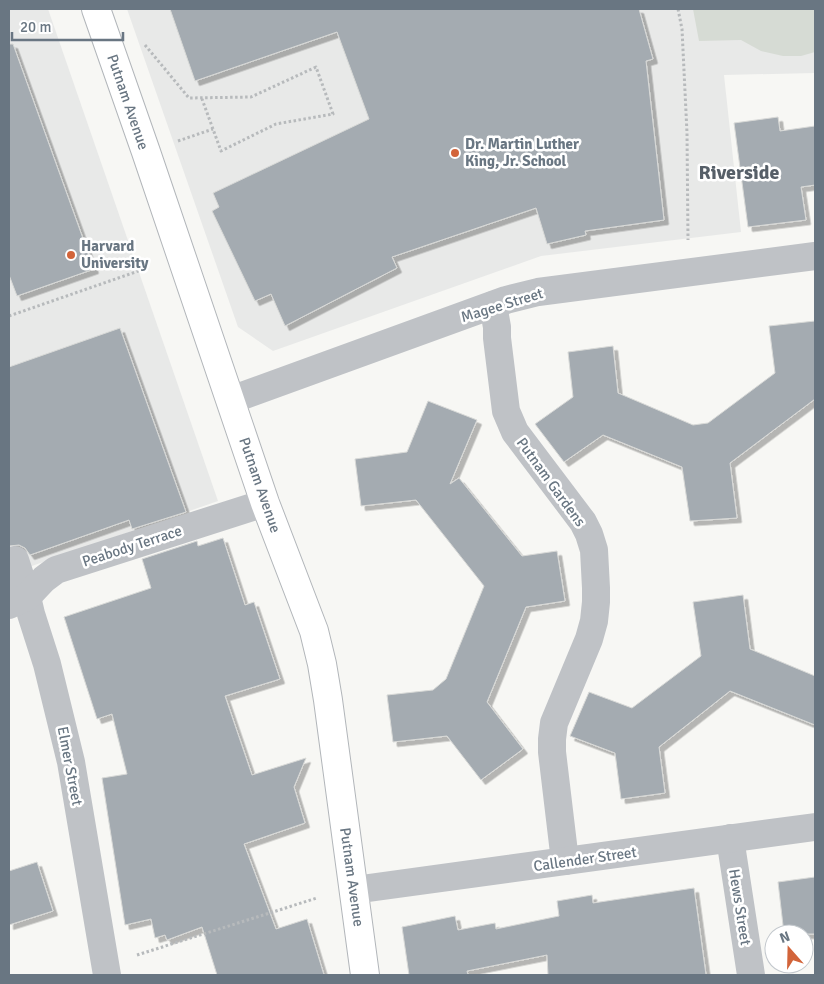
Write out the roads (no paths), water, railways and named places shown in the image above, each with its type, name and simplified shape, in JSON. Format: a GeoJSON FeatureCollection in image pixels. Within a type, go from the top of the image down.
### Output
{"type":"FeatureCollection","features":[{"type":"Feature","properties":{"kind":"main road","name":"Putnam Avenue"},"geometry":{"type":"LineString","coordinates":[[96,9],[265,503],[314,631],[322,664],[366,975]]}},
{"type":"Feature","properties":{"kind":"street","name":"Magee Street"},"geometry":{"type":"LineString","coordinates":[[231,400],[506,300],[538,292],[815,256]]}},
{"type":"Feature","properties":{"kind":"street","name":"Putnam Gardens"},"geometry":{"type":"LineString","coordinates":[[492,305],[497,327],[506,411],[515,432],[582,522],[589,534],[594,550],[596,595],[594,621],[589,639],[554,723],[552,739],[565,861]]}},
{"type":"Feature","properties":{"kind":"street","name":"Peabody Terrace"},"geometry":{"type":"LineString","coordinates":[[18,601],[56,570],[265,503]]}},
{"type":"Feature","properties":{"kind":"street","name":"Elmer Street"},"geometry":{"type":"LineString","coordinates":[[15,560],[18,601],[31,614],[47,664],[71,762],[108,975]]}},
{"type":"Feature","properties":{"kind":"street","name":"Callender Street"},"geometry":{"type":"LineString","coordinates":[[354,890],[815,827]]}},
{"type":"Feature","properties":{"kind":"street","name":"Hews Street"},"geometry":{"type":"LineString","coordinates":[[730,838],[751,975]]}},
{"type":"Feature","properties":{"kind":"place","name":"Dr. Martin Luther King, Jr. School"},"geometry":{"type":"Point","coordinates":[455,153]}},
{"type":"Feature","properties":{"kind":"place","name":"Harvard University"},"geometry":{"type":"Point","coordinates":[71,255]}},
{"type":"Feature","properties":{"kind":"district","name":"Riverside"},"geometry":{"type":"Point","coordinates":[739,172]}}]}
